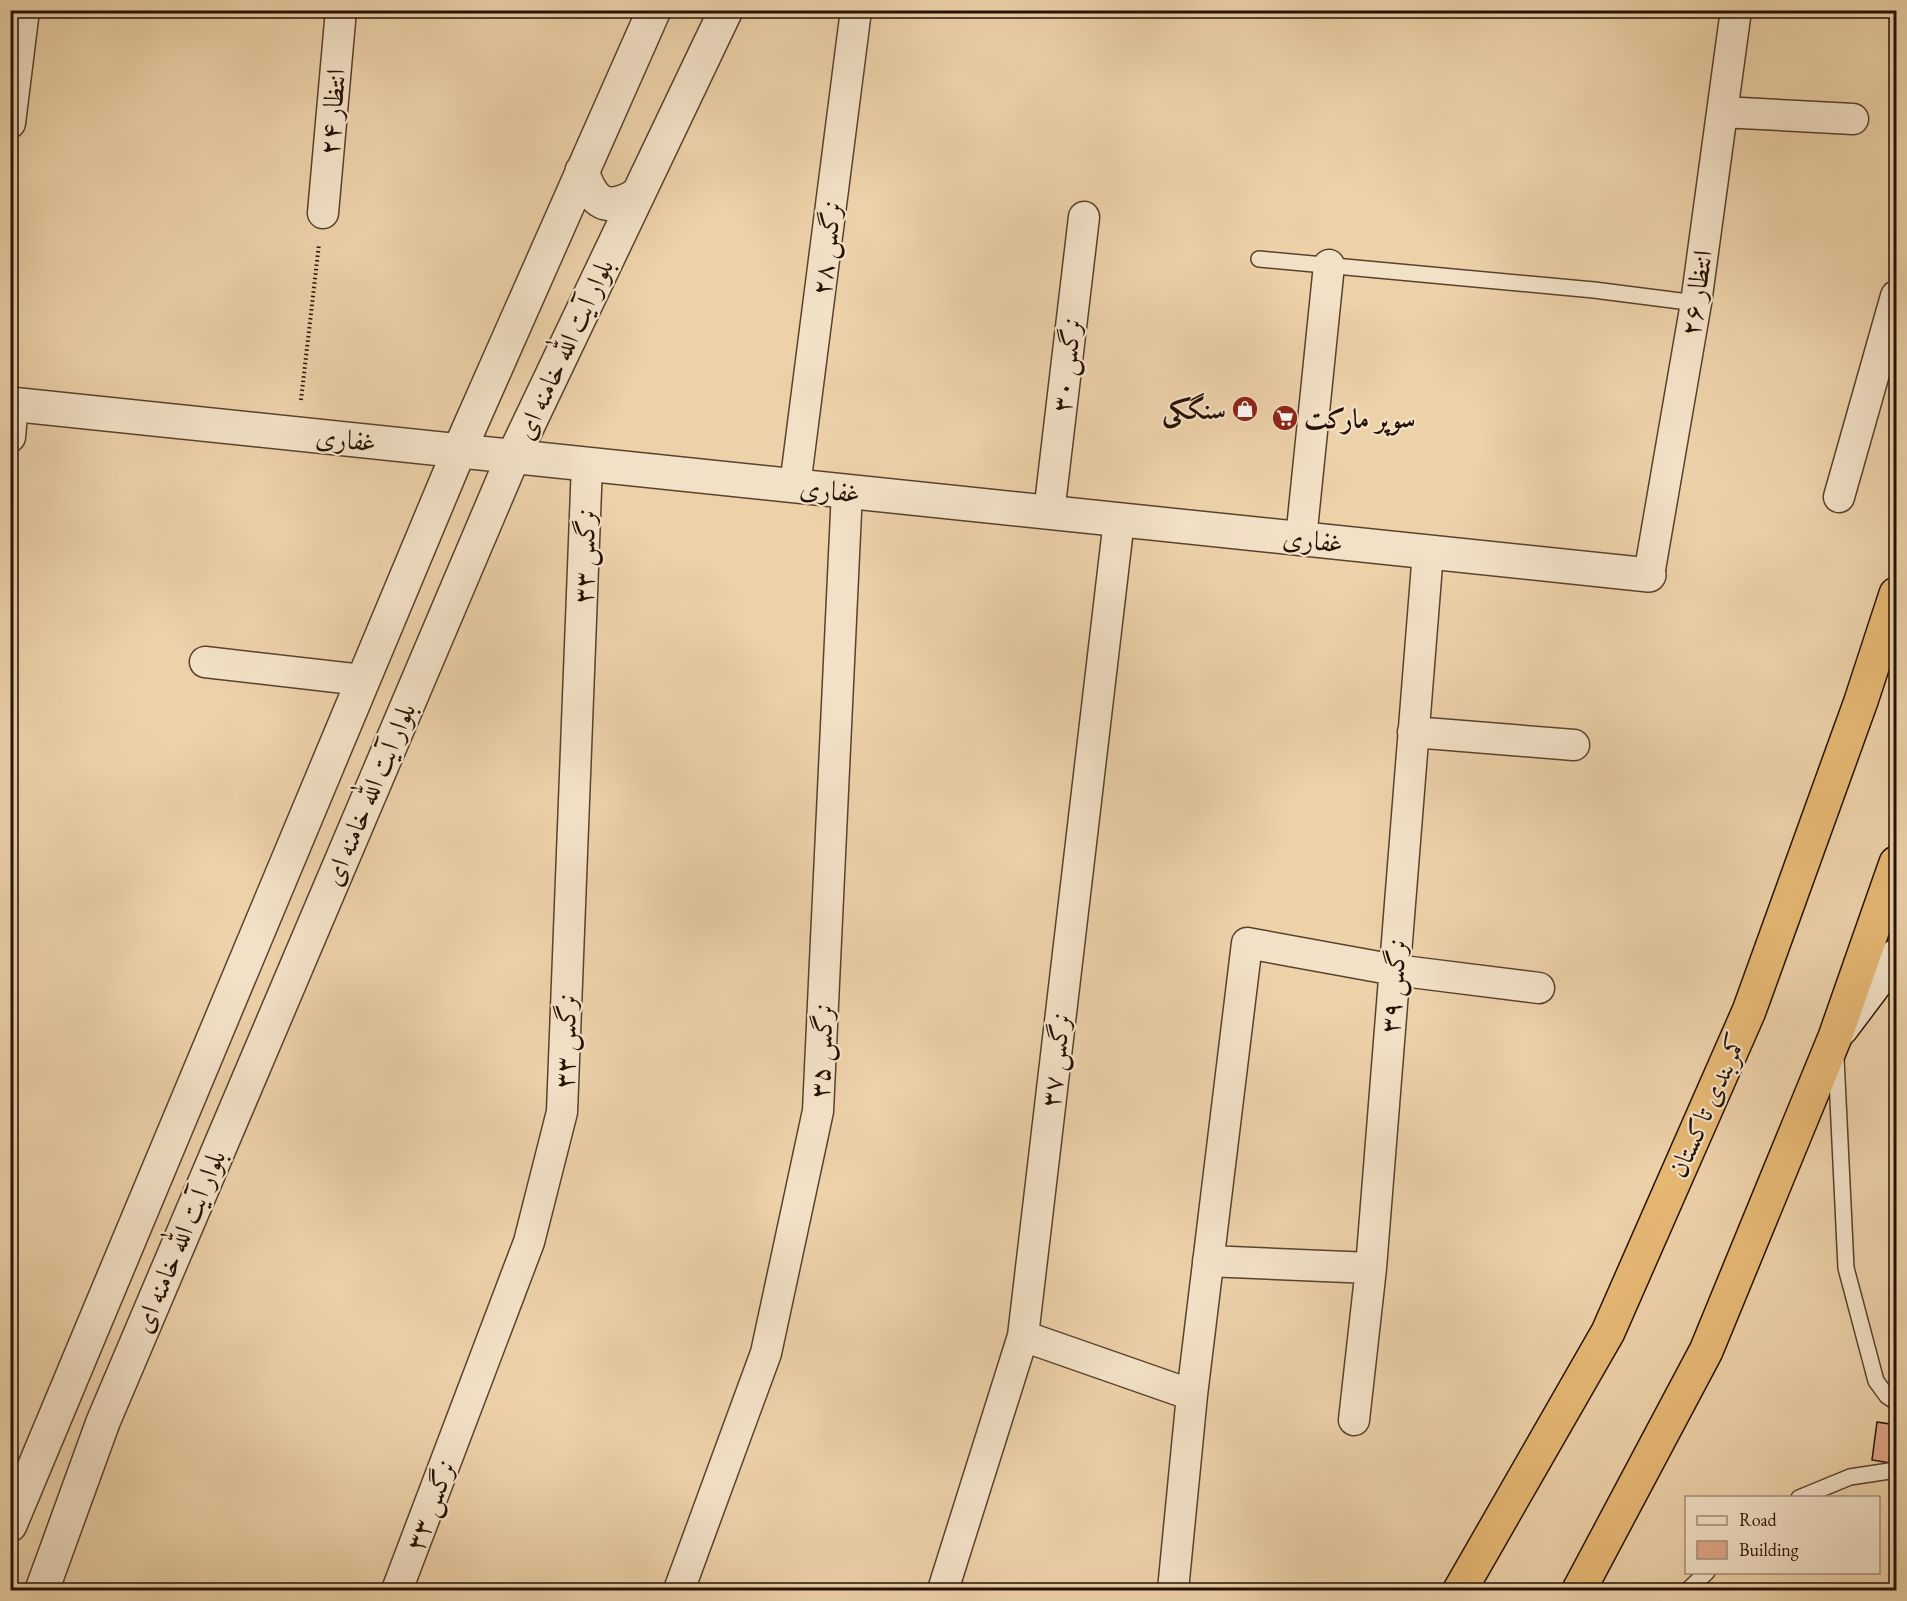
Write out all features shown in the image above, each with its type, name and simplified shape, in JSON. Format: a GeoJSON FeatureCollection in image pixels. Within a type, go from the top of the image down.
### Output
{"type":"FeatureCollection","features":[{"type":"Feature","properties":{"kind":"highway","name":"کمربندی تاکستان"},"geometry":{"type":"LineString","coordinates":[[1460,1590],[1613,1321],[1749,1011],[1861,701],[1896,594]]}},
{"type":"Feature","properties":{"kind":"highway"},"geometry":{"type":"LineString","coordinates":[[1579,1590],[1706,1351],[1835,1037],[1896,863]]}},
{"type":"Feature","properties":{"kind":"street"},"geometry":{"type":"LineString","coordinates":[[10,123],[24,10]]}},
{"type":"Feature","properties":{"kind":"street","name":"انتظار ۲۴"},"geometry":{"type":"LineString","coordinates":[[323,213],[341,10]]}},
{"type":"Feature","properties":{"kind":"street","name":"بلوار آیت الله خامنه ای"},"geometry":{"type":"LineString","coordinates":[[10,1525],[459,451],[654,10]]}},
{"type":"Feature","properties":{"kind":"street","name":"بلوار آیت الله خامنه ای"},"geometry":{"type":"LineString","coordinates":[[42,1590],[103,1422],[513,457],[726,10]]}},
{"type":"Feature","properties":{"kind":"street","name":"نرگس ۲۸"},"geometry":{"type":"LineString","coordinates":[[795,486],[856,10]]}},
{"type":"Feature","properties":{"kind":"street","name":"انتظار ۲۶"},"geometry":{"type":"LineString","coordinates":[[1649,575],[1696,303],[1736,10]]}},
{"type":"Feature","properties":{"kind":"street"},"geometry":{"type":"LineString","coordinates":[[1722,112],[1853,119]]}},
{"type":"Feature","properties":{"kind":"street"},"geometry":{"type":"LineString","coordinates":[[582,171],[588,189],[599,200],[612,204],[623,203],[638,195]]}},
{"type":"Feature","properties":{"kind":"street","name":"نرگس ۳۰"},"geometry":{"type":"LineString","coordinates":[[1049,513],[1084,218]]}},
{"type":"Feature","properties":{"kind":"street"},"geometry":{"type":"LineString","coordinates":[[1300,539],[1329,266]]}},
{"type":"Feature","properties":{"kind":"street"},"geometry":{"type":"LineString","coordinates":[[1839,497],[1896,296]]}},
{"type":"Feature","properties":{"kind":"street"},"geometry":{"type":"LineString","coordinates":[[10,436],[12,404]]}},
{"type":"Feature","properties":{"kind":"street","name":"غفاری"},"geometry":{"type":"LineString","coordinates":[[12,404],[1649,575]]}},
{"type":"Feature","properties":{"kind":"street","name":"نرگس ۳۳"},"geometry":{"type":"LineString","coordinates":[[397,1590],[529,1242],[562,1112],[587,464]]}},
{"type":"Feature","properties":{"kind":"street","name":"نرگس ۳۵"},"geometry":{"type":"LineString","coordinates":[[680,1590],[766,1353],[818,1111],[847,491]]}},
{"type":"Feature","properties":{"kind":"street","name":"نرگس ۳۷"},"geometry":{"type":"LineString","coordinates":[[943,1590],[1023,1336],[1119,520]]}},
{"type":"Feature","properties":{"kind":"street","name":"نرگس ۳۹"},"geometry":{"type":"LineString","coordinates":[[1354,1420],[1371,1268],[1428,552]]}},
{"type":"Feature","properties":{"kind":"street"},"geometry":{"type":"LineString","coordinates":[[205,662],[362,680]]}},
{"type":"Feature","properties":{"kind":"street"},"geometry":{"type":"LineString","coordinates":[[1413,732],[1574,745]]}},
{"type":"Feature","properties":{"kind":"street"},"geometry":{"type":"LineString","coordinates":[[1173,1590],[1192,1395],[1247,943],[1395,970],[1539,988]]}},
{"type":"Feature","properties":{"kind":"street"},"geometry":{"type":"LineString","coordinates":[[247,956],[292,974]]}},
{"type":"Feature","properties":{"kind":"street"},"geometry":{"type":"LineString","coordinates":[[1835,1037],[1896,956]]}},
{"type":"Feature","properties":{"kind":"street"},"geometry":{"type":"LineString","coordinates":[[1208,1261],[1371,1268]]}},
{"type":"Feature","properties":{"kind":"street"},"geometry":{"type":"LineString","coordinates":[[1023,1336],[1192,1395]]}},
{"type":"Feature","properties":{"kind":"lane"},"geometry":{"type":"LineString","coordinates":[[1259,259],[1594,290],[1696,303]]}},
{"type":"Feature","properties":{"kind":"lane"},"geometry":{"type":"LineString","coordinates":[[1835,1037],[1846,1268],[1876,1381],[1887,1396],[1896,1402]]}},
{"type":"Feature","properties":{"kind":"lane"},"geometry":{"type":"LineString","coordinates":[[1802,1496],[1850,1477],[1896,1470]]}},
{"type":"Feature","properties":{"kind":"lane"},"geometry":{"type":"LineString","coordinates":[[1688,1590],[1705,1574]]}},
{"type":"Feature","properties":{"kind":"path"},"geometry":{"type":"LineString","coordinates":[[297,434],[323,213]]}},
{"type":"Feature","properties":{"kind":"building"},"geometry":{"type":"Polygon","coordinates":[[[1877,1422],[1896,1425],[1896,1464],[1872,1460],[1877,1422]]]}},
{"type":"Feature","properties":{"kind":"place","name":"سنگکی"},"geometry":{"type":"Point","coordinates":[1245,409]}},
{"type":"Feature","properties":{"kind":"place","name":"سوپر مارکت"},"geometry":{"type":"Point","coordinates":[1285,418]}}]}
